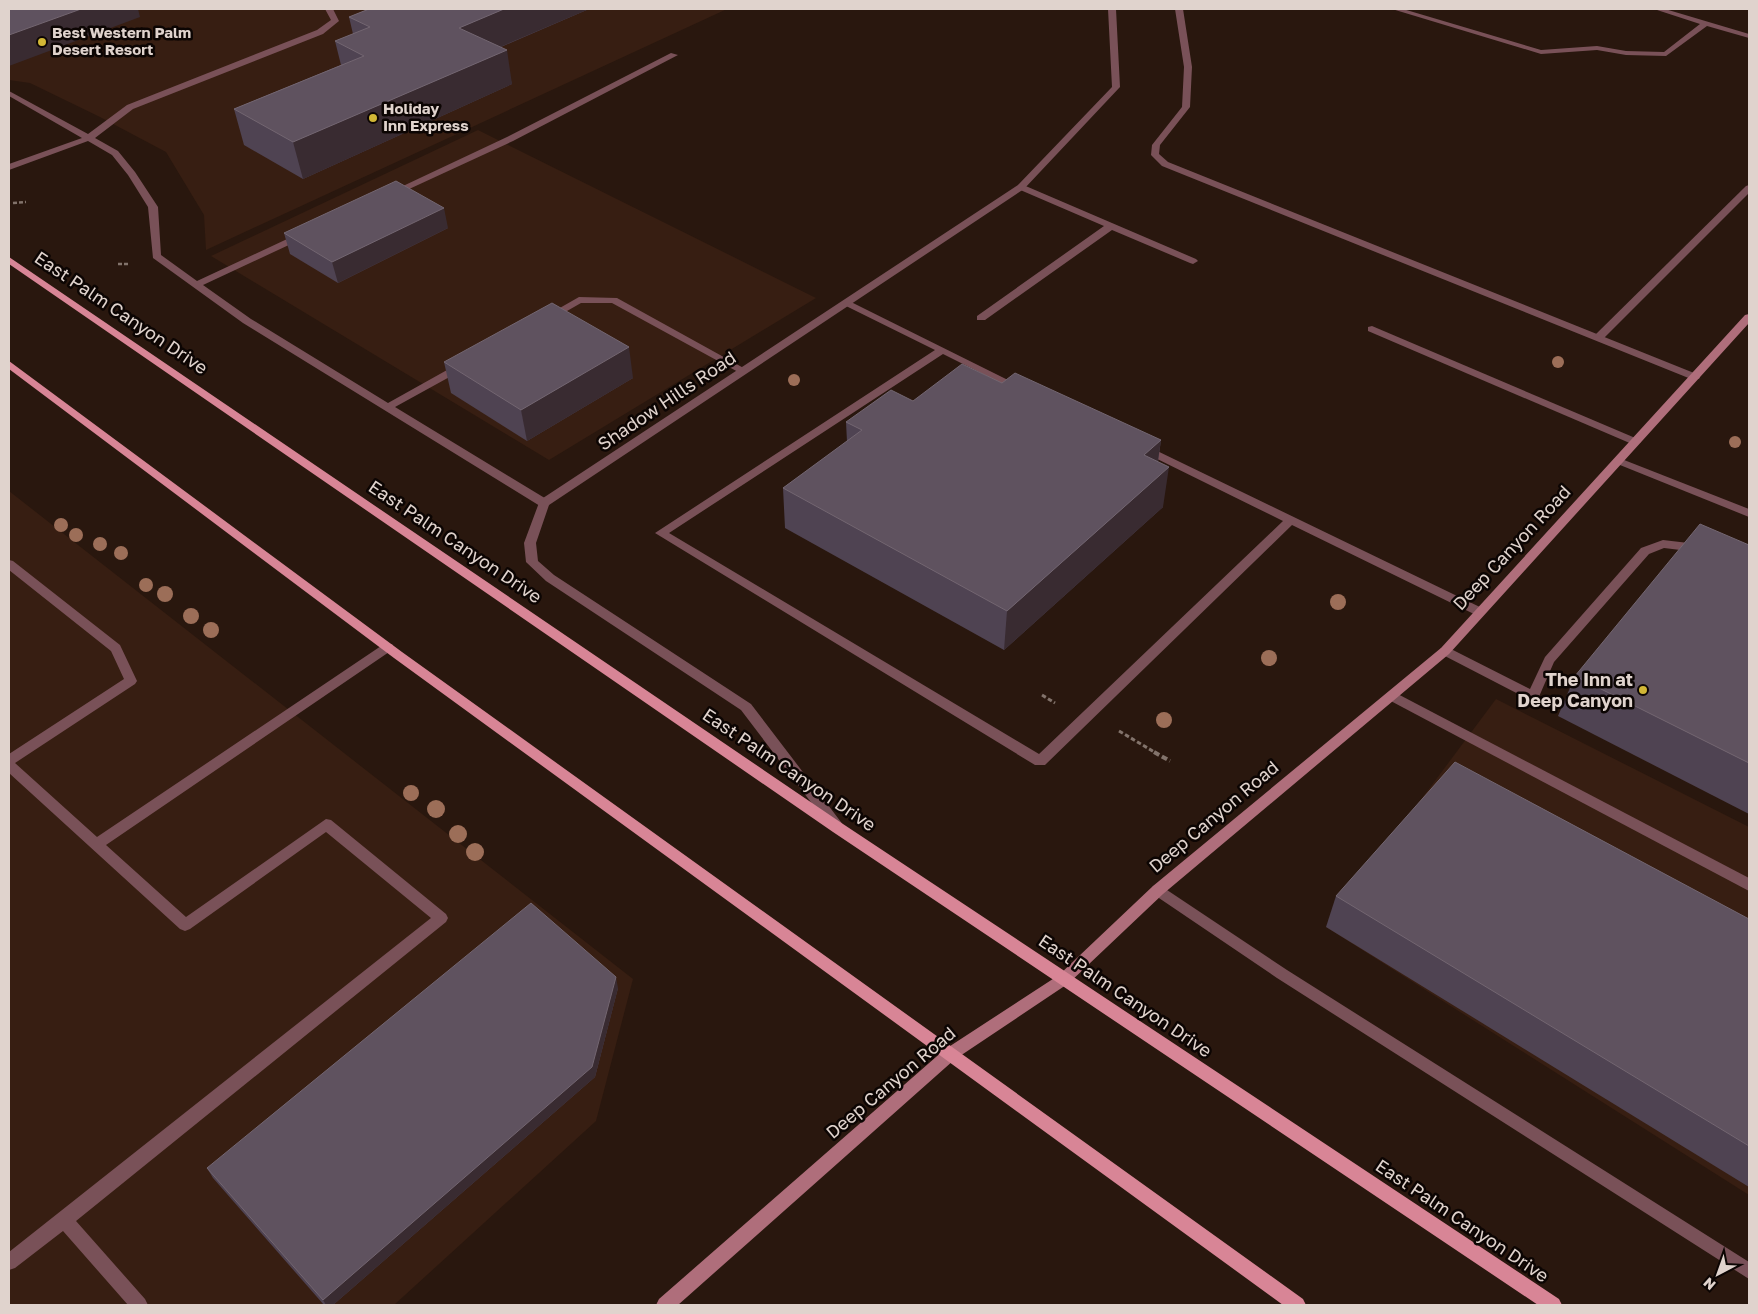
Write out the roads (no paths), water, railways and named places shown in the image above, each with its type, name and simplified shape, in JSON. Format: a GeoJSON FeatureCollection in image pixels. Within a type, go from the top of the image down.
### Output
{"type":"FeatureCollection","features":[{"type":"Feature","properties":{"kind":"main road","name":"East Palm Canyon Drive"},"geometry":{"type":"LineString","coordinates":[[9,260],[838,828],[1553,1305]]}},
{"type":"Feature","properties":{"kind":"main road"},"geometry":{"type":"LineString","coordinates":[[9,364],[388,647],[1297,1305]]}},
{"type":"Feature","properties":{"kind":"street"},"geometry":{"type":"LineString","coordinates":[[9,168],[89,138],[130,107],[320,32],[335,21],[329,9]]}},
{"type":"Feature","properties":{"kind":"street","name":"Shadow Hills Road"},"geometry":{"type":"LineString","coordinates":[[544,503],[1022,187],[1116,87],[1114,13],[1112,9]]}},
{"type":"Feature","properties":{"kind":"street"},"geometry":{"type":"LineString","coordinates":[[1179,9],[1188,67],[1186,107],[1156,145],[1155,155],[1164,164],[1696,377]]}},
{"type":"Feature","properties":{"kind":"street"},"geometry":{"type":"LineString","coordinates":[[1396,9],[1541,52],[1597,48],[1626,53],[1666,54],[1706,23]]}},
{"type":"Feature","properties":{"kind":"street"},"geometry":{"type":"LineString","coordinates":[[1658,9],[1749,36]]}},
{"type":"Feature","properties":{"kind":"street"},"geometry":{"type":"LineString","coordinates":[[384,197],[510,139],[674,55]]}},
{"type":"Feature","properties":{"kind":"street"},"geometry":{"type":"LineString","coordinates":[[9,93],[115,153],[132,174],[153,207],[156,256],[247,321],[544,503],[530,543],[532,562],[550,578],[746,707],[838,828]]}},
{"type":"Feature","properties":{"kind":"street"},"geometry":{"type":"LineString","coordinates":[[1022,187],[1193,261]]}},
{"type":"Feature","properties":{"kind":"street"},"geometry":{"type":"LineString","coordinates":[[1598,338],[1749,188]]}},
{"type":"Feature","properties":{"kind":"street"},"geometry":{"type":"LineString","coordinates":[[981,318],[1111,226]]}},
{"type":"Feature","properties":{"kind":"street"},"geometry":{"type":"LineString","coordinates":[[196,285],[313,230]]}},
{"type":"Feature","properties":{"kind":"street"},"geometry":{"type":"LineString","coordinates":[[536,324],[578,300],[614,300],[744,371]]}},
{"type":"Feature","properties":{"kind":"street"},"geometry":{"type":"LineString","coordinates":[[847,303],[1031,394]]}},
{"type":"Feature","properties":{"kind":"street","name":"Deep Canyon Road"},"geometry":{"type":"LineString","coordinates":[[666,1305],[950,1055],[1064,979],[1158,890],[1445,651],[1696,377],[1749,316]]}},
{"type":"Feature","properties":{"kind":"street"},"geometry":{"type":"LineString","coordinates":[[1372,329],[1636,442]]}},
{"type":"Feature","properties":{"kind":"street"},"geometry":{"type":"LineString","coordinates":[[942,350],[661,533],[1040,761],[1290,521]]}},
{"type":"Feature","properties":{"kind":"street"},"geometry":{"type":"LineString","coordinates":[[388,407],[467,363]]}},
{"type":"Feature","properties":{"kind":"street"},"geometry":{"type":"LineString","coordinates":[[1138,446],[1480,612]]}},
{"type":"Feature","properties":{"kind":"street"},"geometry":{"type":"LineString","coordinates":[[1619,461],[1749,513]]}},
{"type":"Feature","properties":{"kind":"street"},"geometry":{"type":"LineString","coordinates":[[1445,651],[1533,696],[1548,660],[1645,550],[1663,544],[1696,547],[1712,553]]}},
{"type":"Feature","properties":{"kind":"street"},"geometry":{"type":"LineString","coordinates":[[9,564],[116,648],[131,681],[9,760]]}},
{"type":"Feature","properties":{"kind":"street"},"geometry":{"type":"LineString","coordinates":[[95,845],[388,647]]}},
{"type":"Feature","properties":{"kind":"street"},"geometry":{"type":"LineString","coordinates":[[1392,696],[1749,885]]}},
{"type":"Feature","properties":{"kind":"street"},"geometry":{"type":"LineString","coordinates":[[9,765],[185,925],[326,824],[441,918],[9,1262]]}},
{"type":"Feature","properties":{"kind":"street"},"geometry":{"type":"LineString","coordinates":[[1158,890],[1289,979],[1749,1271]]}},
{"type":"Feature","properties":{"kind":"street"},"geometry":{"type":"LineString","coordinates":[[64,1220],[139,1305]]}},
{"type":"Feature","properties":{"kind":"place","name":"Best Western Palm Desert Resort"},"geometry":{"type":"Point","coordinates":[42,42]}},
{"type":"Feature","properties":{"kind":"place","name":"Holiday Inn Express"},"geometry":{"type":"Point","coordinates":[373,118]}},
{"type":"Feature","properties":{"kind":"place","name":"The Inn at Deep Canyon"},"geometry":{"type":"Point","coordinates":[1643,690]}}]}
